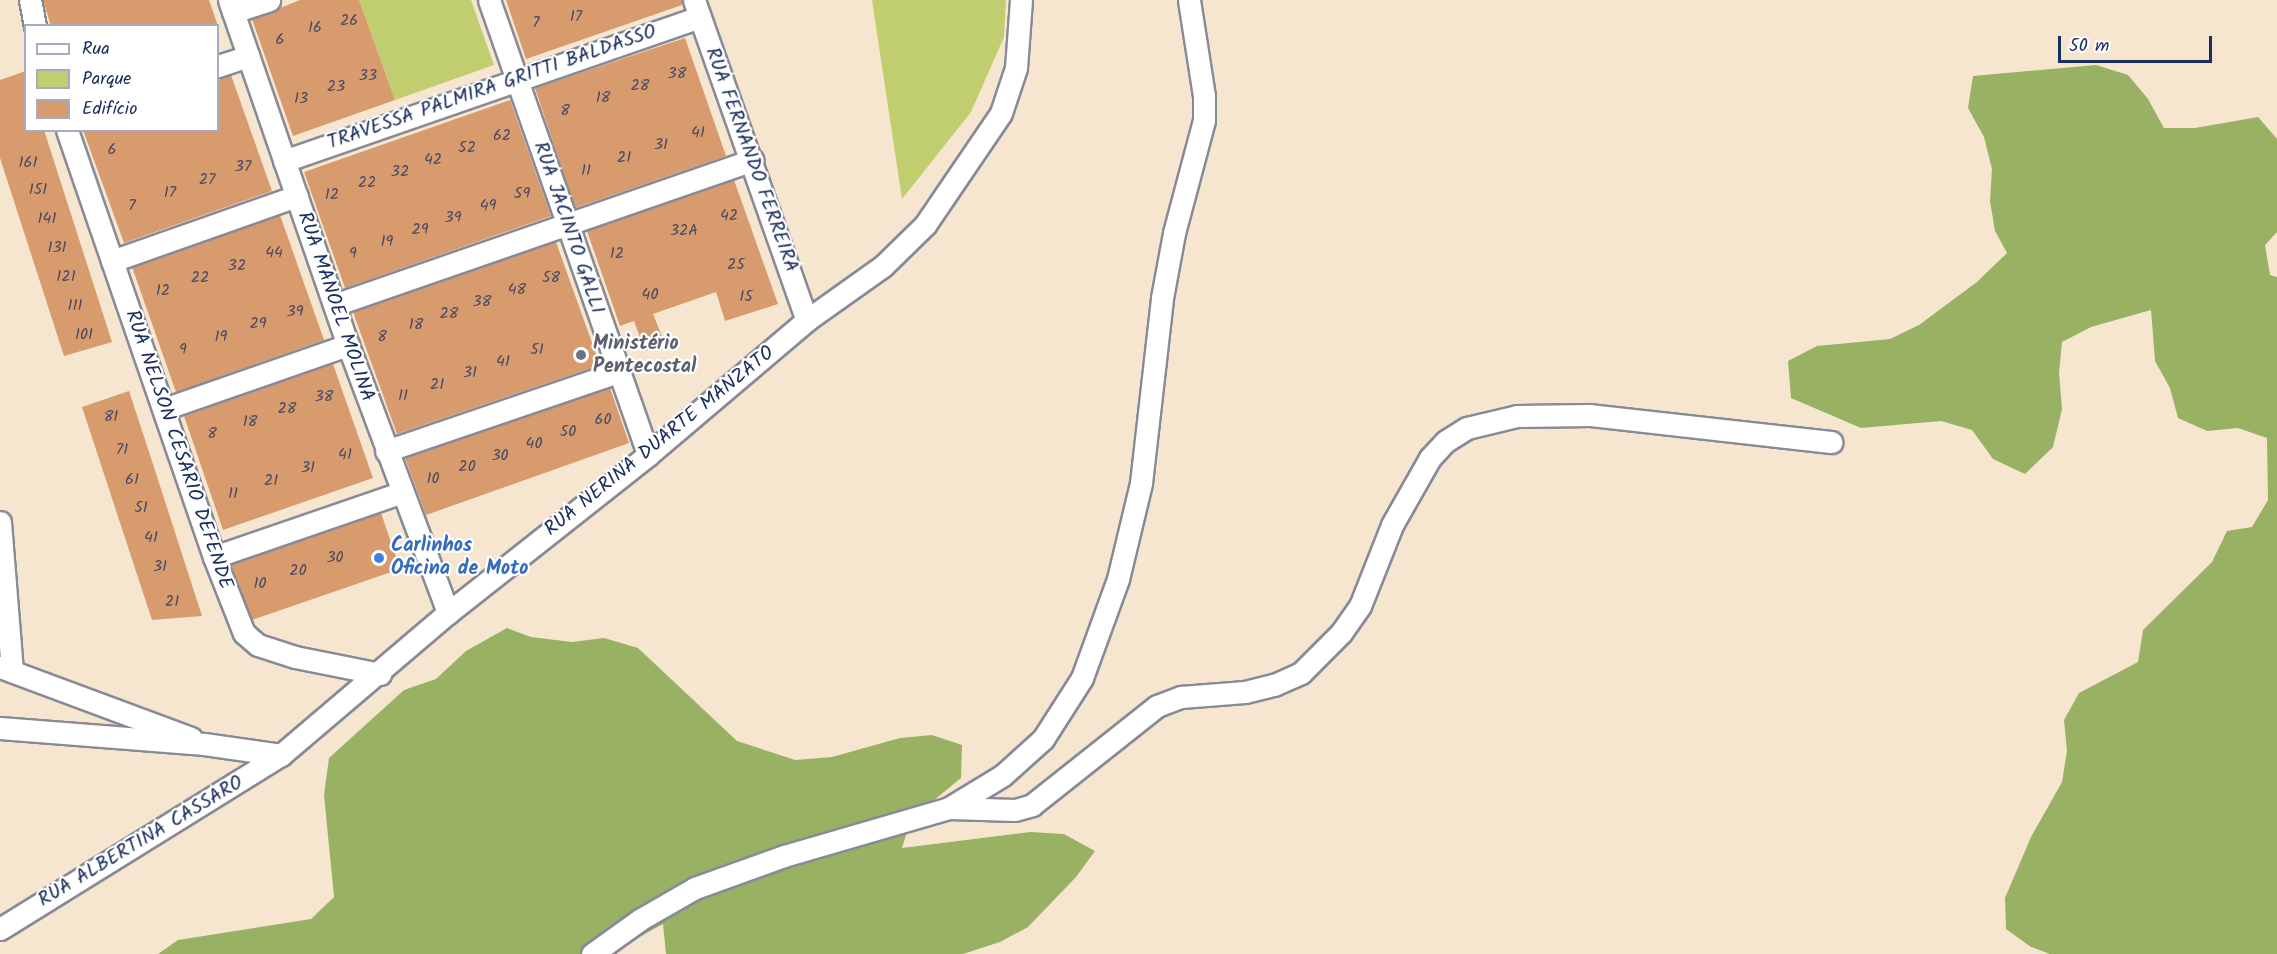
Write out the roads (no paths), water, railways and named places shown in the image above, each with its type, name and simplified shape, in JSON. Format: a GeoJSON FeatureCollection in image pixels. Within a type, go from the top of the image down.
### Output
{"type":"FeatureCollection","features":[{"type":"Feature","properties":{"kind":"street"},"geometry":{"type":"LineString","coordinates":[[30,0],[35,24]]}},
{"type":"Feature","properties":{"kind":"street"},"geometry":{"type":"LineString","coordinates":[[231,6],[269,0]]}},
{"type":"Feature","properties":{"kind":"street","name":"RUA JACINTO GALLI"},"geometry":{"type":"LineString","coordinates":[[489,0],[648,456]]}},
{"type":"Feature","properties":{"kind":"street","name":"RUA NERINA DUARTE MANZATO"},"geometry":{"type":"LineString","coordinates":[[280,755],[380,674],[448,613],[648,456],[807,320],[883,266],[925,225],[1001,112],[1016,68],[1021,0]]}},
{"type":"Feature","properties":{"kind":"street"},"geometry":{"type":"LineString","coordinates":[[592,954],[641,919],[695,888],[784,856],[949,808],[1004,775],[1043,740],[1082,678],[1118,579],[1141,483],[1164,287],[1204,120],[1204,96],[1189,0]]}},
{"type":"Feature","properties":{"kind":"street","name":"RUA MANOEL MOLINA"},"geometry":{"type":"LineString","coordinates":[[231,6],[400,493],[448,613]]}},
{"type":"Feature","properties":{"kind":"street","name":"TRAVESSA PALMIRA GRITTI BALDASSO"},"geometry":{"type":"LineString","coordinates":[[284,160],[518,79],[697,8]]}},
{"type":"Feature","properties":{"kind":"street","name":"RUA FERNANDO FERREIRA"},"geometry":{"type":"LineString","coordinates":[[697,8],[753,160],[807,320]]}},
{"type":"Feature","properties":{"kind":"street"},"geometry":{"type":"LineString","coordinates":[[219,66],[248,56]]}},
{"type":"Feature","properties":{"kind":"street","name":"RUA NELSON CESARIO DEFENDE"},"geometry":{"type":"LineString","coordinates":[[68,132],[214,557],[244,633],[258,645],[380,674]]}},
{"type":"Feature","properties":{"kind":"street"},"geometry":{"type":"LineString","coordinates":[[334,305],[568,227],[753,160]]}},
{"type":"Feature","properties":{"kind":"street"},"geometry":{"type":"LineString","coordinates":[[112,261],[297,196]]}},
{"type":"Feature","properties":{"kind":"street"},"geometry":{"type":"LineString","coordinates":[[164,409],[348,345]]}},
{"type":"Feature","properties":{"kind":"street"},"geometry":{"type":"LineString","coordinates":[[386,451],[618,372]]}},
{"type":"Feature","properties":{"kind":"street"},"geometry":{"type":"LineString","coordinates":[[949,808],[1015,810],[1032,805],[1157,706],[1181,697],[1245,692],[1274,685],[1301,673],[1341,633],[1360,606],[1392,525],[1430,458],[1446,441],[1467,428],[1517,416],[1590,414],[1831,442]]}},
{"type":"Feature","properties":{"kind":"street"},"geometry":{"type":"LineString","coordinates":[[214,557],[400,493]]}},
{"type":"Feature","properties":{"kind":"street"},"geometry":{"type":"LineString","coordinates":[[0,522],[6,669],[204,744]]}},
{"type":"Feature","properties":{"kind":"street"},"geometry":{"type":"LineString","coordinates":[[0,728],[204,744],[280,755]]}},
{"type":"Feature","properties":{"kind":"street","name":"RUA ALBERTINA CASSARO"},"geometry":{"type":"LineString","coordinates":[[0,929],[280,755]]}},
{"type":"Feature","properties":{"kind":"place","name":"Ministério Pentecostal"},"geometry":{"type":"Point","coordinates":[581,355]}},
{"type":"Feature","properties":{"kind":"place","name":"Carlinhos Oficina de Moto"},"geometry":{"type":"Point","coordinates":[379,558]}}]}
